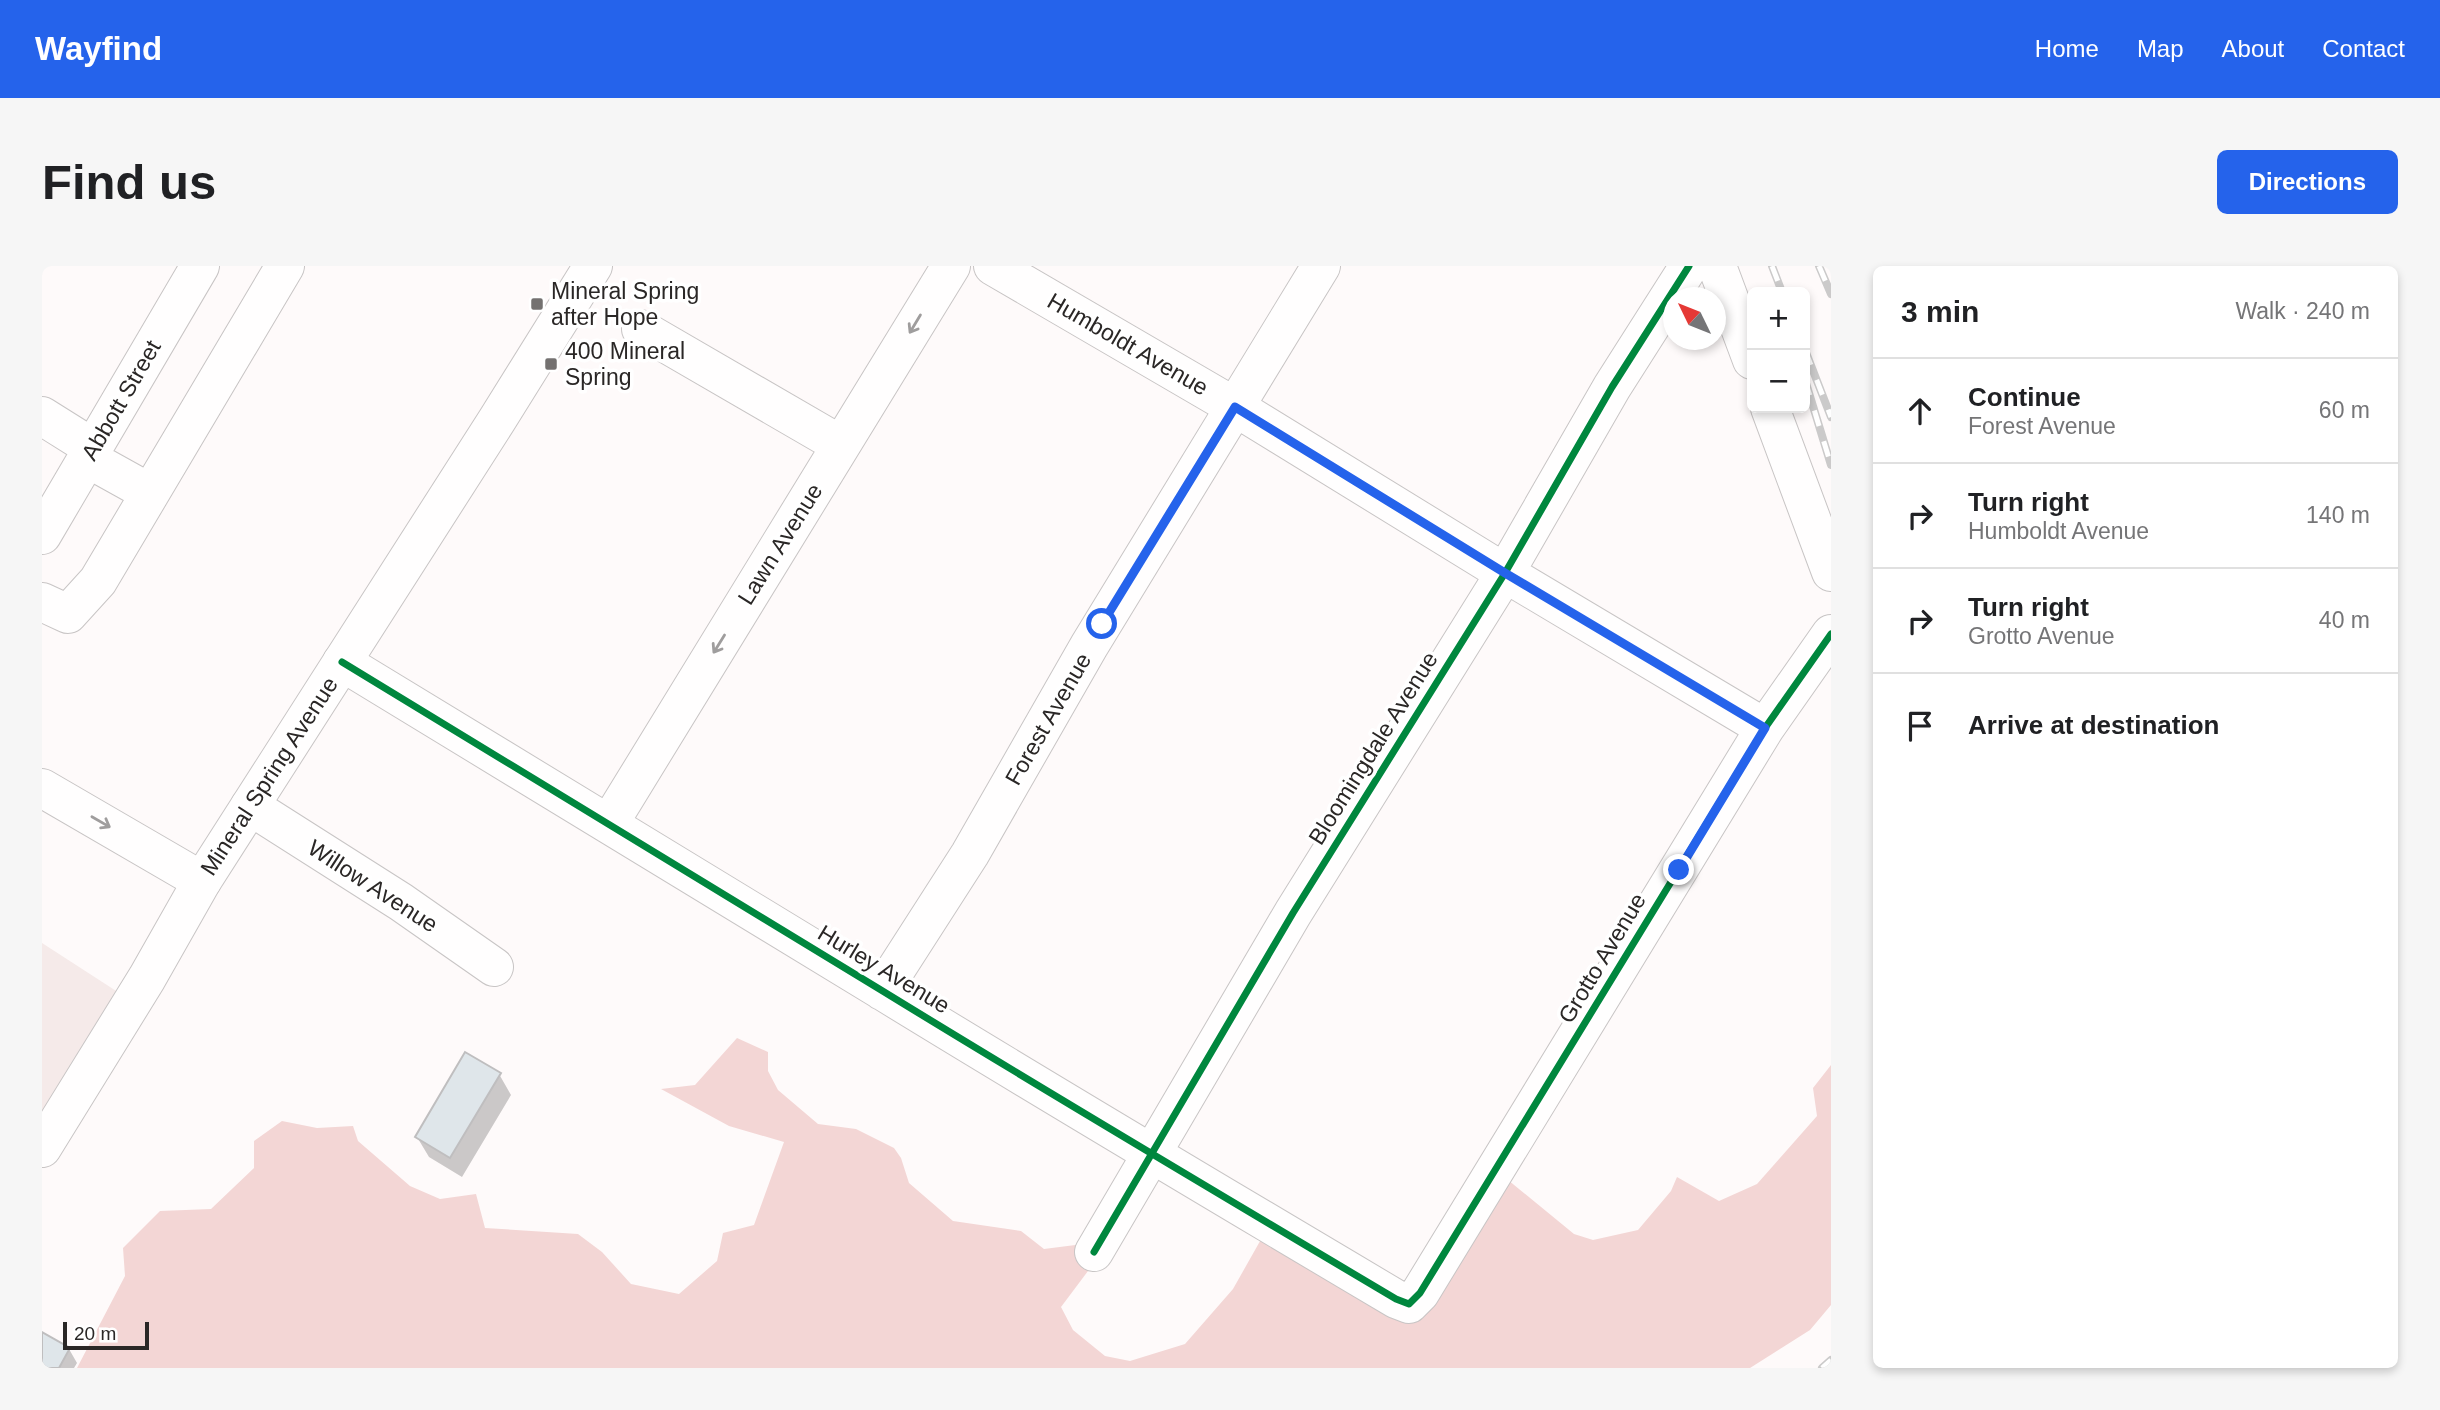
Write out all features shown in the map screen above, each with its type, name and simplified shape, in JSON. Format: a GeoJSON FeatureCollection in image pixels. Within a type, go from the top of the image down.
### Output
{"type":"FeatureCollection","features":[{"type":"Feature","properties":{"kind":"street","name":"Abbott Street"},"geometry":{"type":"LineString","coordinates":[[42,535],[200,266]]}},
{"type":"Feature","properties":{"kind":"street","name":"Mineral Spring Avenue"},"geometry":{"type":"LineString","coordinates":[[43,1142],[147,978],[202,881],[497,421],[593,266]]}},
{"type":"Feature","properties":{"kind":"street","name":"Lawn Avenue"},"geometry":{"type":"LineString","coordinates":[[610,822],[951,266]]}},
{"type":"Feature","properties":{"kind":"street","name":"Humboldt Avenue"},"geometry":{"type":"LineString","coordinates":[[993,266],[1235,407],[1505,573],[1765,728]]}},
{"type":"Feature","properties":{"kind":"street","name":"Forest Avenue"},"geometry":{"type":"LineString","coordinates":[[882,991],[970,854],[1089,646],[1321,266]]}},
{"type":"Feature","properties":{"kind":"street","name":"Bloomingdale Avenue"},"geometry":{"type":"LineString","coordinates":[[1094,1252],[1293,913],[1505,573],[1612,387],[1689,266]]}},
{"type":"Feature","properties":{"kind":"street"},"geometry":{"type":"LineString","coordinates":[[1717,266],[1748,350]]}},
{"type":"Feature","properties":{"kind":"street"},"geometry":{"type":"LineString","coordinates":[[42,602],[68,614],[98,580],[282,267]]}},
{"type":"Feature","properties":{"kind":"street"},"geometry":{"type":"LineString","coordinates":[[641,329],[841,445]]}},
{"type":"Feature","properties":{"kind":"street"},"geometry":{"type":"LineString","coordinates":[[1772,413],[1831,572]]}},
{"type":"Feature","properties":{"kind":"street"},"geometry":{"type":"LineString","coordinates":[[42,416],[90,453],[150,493]]}},
{"type":"Feature","properties":{"kind":"street","name":"Grotto Avenue"},"geometry":{"type":"LineString","coordinates":[[1409,1304],[1420,1293],[1765,728],[1831,634]]}},
{"type":"Feature","properties":{"kind":"street","name":"Hurley Avenue"},"geometry":{"type":"LineString","coordinates":[[342,662],[610,822],[1152,1154],[1396,1299],[1409,1304]]}},
{"type":"Feature","properties":{"kind":"street"},"geometry":{"type":"LineString","coordinates":[[42,788],[202,881]]}},
{"type":"Feature","properties":{"kind":"street","name":"Willow Avenue"},"geometry":{"type":"LineString","coordinates":[[250,806],[401,902],[495,967]]}},
{"type":"Feature","properties":{"kind":"shaded area"},"geometry":{"type":"Polygon","coordinates":[[[42,943],[127,998],[42,1144],[42,943]]]}},
{"type":"Feature","properties":{"kind":"shaded area"},"geometry":{"type":"Polygon","coordinates":[[[737,1038],[768,1052],[768,1071],[778,1090],[818,1124],[856,1129],[894,1148],[901,1158],[909,1183],[953,1221],[1021,1231],[1044,1249],[1091,1243],[1091,1267],[1061,1307],[1073,1330],[1105,1356],[1130,1361],[1185,1344],[1233,1289],[1268,1227],[1410,1309],[1508,1180],[1574,1234],[1593,1240],[1638,1230],[1671,1191],[1677,1177],[1719,1201],[1757,1184],[1817,1116],[1813,1088],[1831,1065],[1831,1305],[1810,1330],[1750,1368],[77,1368],[125,1276],[123,1248],[160,1211],[211,1209],[254,1168],[254,1141],[282,1121],[317,1128],[353,1126],[358,1141],[410,1186],[440,1199],[476,1194],[485,1228],[578,1234],[602,1252],[631,1284],[679,1294],[717,1261],[723,1233],[754,1225],[784,1142],[729,1126],[661,1089],[695,1085],[737,1038]]]}},
{"type":"Feature","properties":{"kind":"building"},"geometry":{"type":"Polygon","coordinates":[[[465,1052],[501,1073],[450,1158],[415,1137],[465,1052]]]}},
{"type":"Feature","properties":{"kind":"building"},"geometry":{"type":"Polygon","coordinates":[[[42,1332],[70,1348],[59,1368],[42,1368],[42,1332]]]}},
{"type":"Feature","properties":{"kind":"railway"},"geometry":{"type":"LineString","coordinates":[[1772,266],[1780,287]]}},
{"type":"Feature","properties":{"kind":"railway"},"geometry":{"type":"LineString","coordinates":[[1819,266],[1831,294]]}},
{"type":"Feature","properties":{"kind":"railway"},"geometry":{"type":"LineString","coordinates":[[1810,363],[1831,417]]}},
{"type":"Feature","properties":{"kind":"railway"},"geometry":{"type":"LineString","coordinates":[[1810,396],[1831,465]]}},
{"type":"Feature","properties":{"kind":"railway"},"geometry":{"type":"LineString","coordinates":[[1822,1368],[1831,1360]]}},
{"type":"Feature","properties":{"kind":"cycle path"},"geometry":{"type":"LineString","coordinates":[[1094,1252],[1293,913],[1505,573],[1612,387],[1689,266]]}},
{"type":"Feature","properties":{"kind":"cycle path"},"geometry":{"type":"LineString","coordinates":[[342,662],[1074,1107],[1396,1299],[1409,1304],[1420,1293],[1765,728],[1831,634]]}},
{"type":"Feature","properties":{"kind":"place","name":"Mineral Spring after Hope"},"geometry":{"type":"Point","coordinates":[537,304]}},
{"type":"Feature","properties":{"kind":"place","name":"400 Mineral Spring"},"geometry":{"type":"Point","coordinates":[551,364]}},
{"type":"Feature","properties":{"kind":"route"},"geometry":{"type":"LineString","coordinates":[[1102,624],[1235,407],[1505,573],[1765,728],[1679,870]]}}]}
